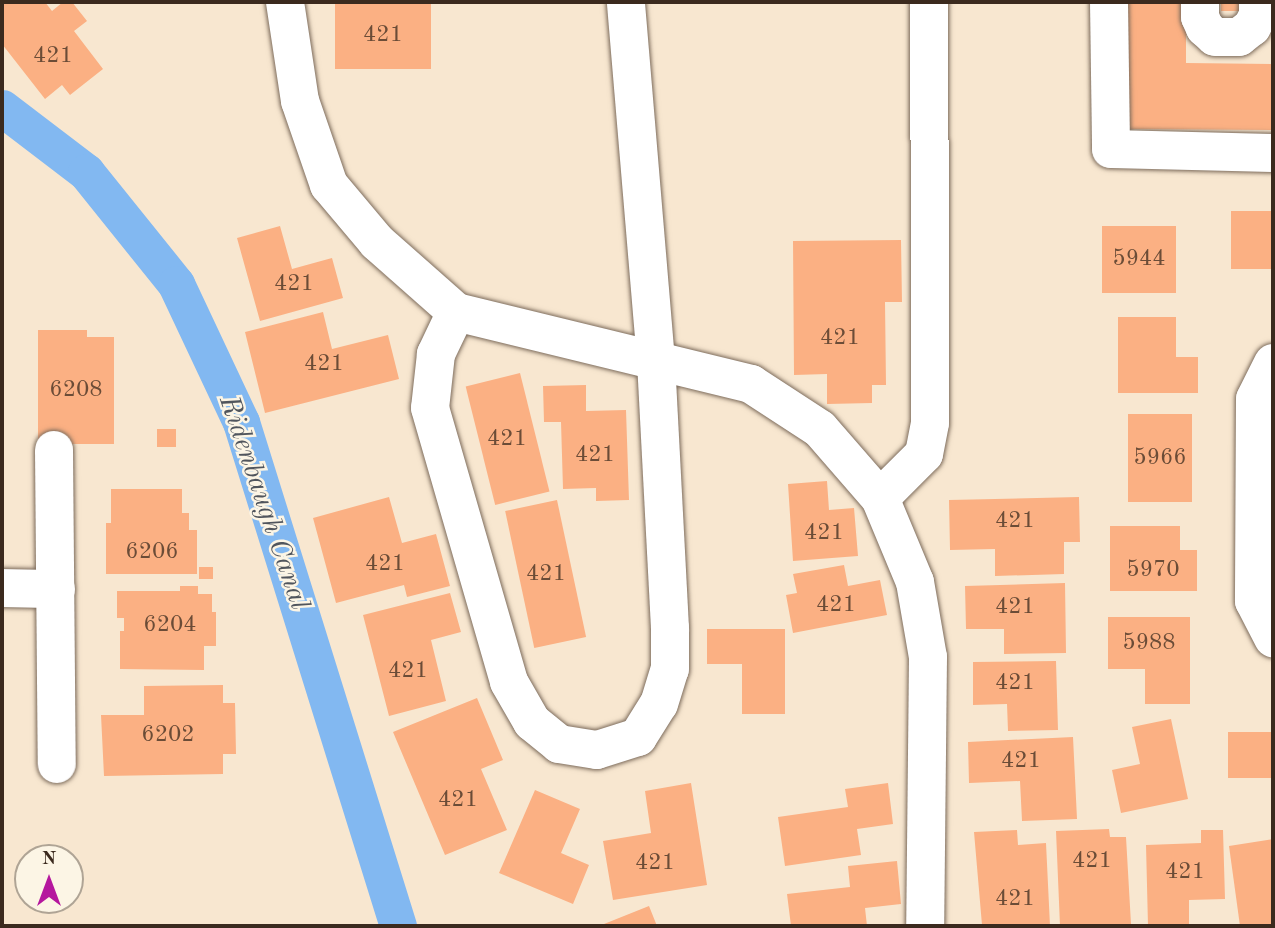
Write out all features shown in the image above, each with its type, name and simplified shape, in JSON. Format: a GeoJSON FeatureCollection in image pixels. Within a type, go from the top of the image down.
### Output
{"type":"FeatureCollection","features":[{"type":"Feature","properties":{"kind":"street"},"geometry":{"type":"LineString","coordinates":[[285,2],[300,101],[329,185],[377,242],[456,312],[751,384],[820,429],[880,498],[915,582],[928,657],[925,926]]}},
{"type":"Feature","properties":{"kind":"street"},"geometry":{"type":"LineString","coordinates":[[456,312],[436,354],[430,408],[509,682],[532,722],[559,744],[597,750],[638,737],[659,704],[670,669],[656,361],[626,2]]}},
{"type":"Feature","properties":{"kind":"street"},"geometry":{"type":"LineString","coordinates":[[880,498],[924,454],[930,423],[929,2]]}},
{"type":"Feature","properties":{"kind":"street"},"geometry":{"type":"LineString","coordinates":[[1108,2],[1111,149],[1273,153]]}},
{"type":"Feature","properties":{"kind":"street"},"geometry":{"type":"LineString","coordinates":[[1200,2],[1200,17],[1205,28],[1216,37],[1239,37],[1252,27],[1258,15],[1258,2]]}},
{"type":"Feature","properties":{"kind":"street"},"geometry":{"type":"LineString","coordinates":[[1273,363],[1255,399],[1254,601],[1273,638]]}},
{"type":"Feature","properties":{"kind":"street"},"geometry":{"type":"LineString","coordinates":[[54,450],[57,764]]}},
{"type":"Feature","properties":{"kind":"street"},"geometry":{"type":"LineString","coordinates":[[2,588],[56,589]]}},
{"type":"Feature","properties":{"kind":"building"},"geometry":{"type":"Polygon","coordinates":[[[2,2],[45,2],[52,11],[63,2],[72,2],[87,21],[74,31],[103,69],[70,95],[62,85],[45,99],[2,44],[2,2]]]}},
{"type":"Feature","properties":{"kind":"building"},"geometry":{"type":"Polygon","coordinates":[[[335,2],[431,2],[431,69],[335,69],[335,2]]]}},
{"type":"Feature","properties":{"kind":"building"},"geometry":{"type":"Polygon","coordinates":[[[1123,2],[1186,2],[1186,63],[1273,64],[1273,130],[1122,129],[1123,2]]]}},
{"type":"Feature","properties":{"kind":"building"},"geometry":{"type":"Polygon","coordinates":[[[1221,2],[1246,2],[1246,11],[1221,11],[1221,2]]]}},
{"type":"Feature","properties":{"kind":"building"},"geometry":{"type":"Polygon","coordinates":[[[1231,211],[1273,211],[1273,269],[1231,269],[1231,211]]]}},
{"type":"Feature","properties":{"kind":"building"},"geometry":{"type":"Polygon","coordinates":[[[280,226],[292,269],[332,258],[343,298],[260,321],[237,238],[280,226]]]}},
{"type":"Feature","properties":{"kind":"building"},"geometry":{"type":"Polygon","coordinates":[[[1102,226],[1176,226],[1176,293],[1102,293],[1102,226]]]}},
{"type":"Feature","properties":{"kind":"building"},"geometry":{"type":"Polygon","coordinates":[[[901,240],[902,302],[885,302],[886,385],[872,385],[872,403],[827,404],[827,374],[794,375],[793,241],[901,240]]]}},
{"type":"Feature","properties":{"kind":"building"},"geometry":{"type":"Polygon","coordinates":[[[323,312],[332,349],[388,335],[399,379],[265,413],[245,332],[323,312]]]}},
{"type":"Feature","properties":{"kind":"building"},"geometry":{"type":"Polygon","coordinates":[[[1118,317],[1176,317],[1176,357],[1198,357],[1198,393],[1118,393],[1118,317]]]}},
{"type":"Feature","properties":{"kind":"building"},"geometry":{"type":"Polygon","coordinates":[[[38,330],[87,330],[87,337],[114,337],[114,444],[38,444],[38,330]]]}},
{"type":"Feature","properties":{"kind":"building"},"geometry":{"type":"Polygon","coordinates":[[[520,373],[550,491],[495,505],[466,387],[520,373]]]}},
{"type":"Feature","properties":{"kind":"building"},"geometry":{"type":"Polygon","coordinates":[[[586,385],[586,411],[626,410],[629,500],[596,501],[596,488],[563,489],[561,422],[544,422],[543,386],[586,385]]]}},
{"type":"Feature","properties":{"kind":"building"},"geometry":{"type":"Polygon","coordinates":[[[1128,414],[1192,414],[1192,502],[1128,502],[1128,414]]]}},
{"type":"Feature","properties":{"kind":"building"},"geometry":{"type":"Polygon","coordinates":[[[157,429],[176,429],[176,447],[157,447],[157,429]]]}},
{"type":"Feature","properties":{"kind":"building"},"geometry":{"type":"Polygon","coordinates":[[[827,481],[829,510],[854,508],[858,556],[793,561],[788,484],[827,481]]]}},
{"type":"Feature","properties":{"kind":"building"},"geometry":{"type":"Polygon","coordinates":[[[111,489],[182,489],[182,513],[189,513],[189,530],[197,530],[197,574],[106,574],[106,523],[111,523],[111,489]]]}},
{"type":"Feature","properties":{"kind":"building"},"geometry":{"type":"Polygon","coordinates":[[[389,497],[402,543],[436,534],[450,586],[407,597],[404,585],[336,603],[313,518],[389,497]]]}},
{"type":"Feature","properties":{"kind":"building"},"geometry":{"type":"Polygon","coordinates":[[[1079,497],[1080,542],[1064,542],[1064,574],[995,576],[995,549],[950,550],[949,500],[1079,497]]]}},
{"type":"Feature","properties":{"kind":"building"},"geometry":{"type":"Polygon","coordinates":[[[557,500],[586,637],[534,648],[505,511],[557,500]]]}},
{"type":"Feature","properties":{"kind":"building"},"geometry":{"type":"Polygon","coordinates":[[[1110,526],[1180,526],[1180,550],[1197,550],[1197,591],[1110,591],[1110,526]]]}},
{"type":"Feature","properties":{"kind":"building"},"geometry":{"type":"Polygon","coordinates":[[[844,565],[848,586],[880,580],[887,615],[793,633],[786,595],[797,593],[793,574],[844,565]]]}},
{"type":"Feature","properties":{"kind":"building"},"geometry":{"type":"Polygon","coordinates":[[[199,567],[213,567],[213,579],[199,579],[199,567]]]}},
{"type":"Feature","properties":{"kind":"building"},"geometry":{"type":"Polygon","coordinates":[[[1065,583],[1066,653],[1004,654],[1004,629],[966,629],[965,586],[1065,583]]]}},
{"type":"Feature","properties":{"kind":"building"},"geometry":{"type":"Polygon","coordinates":[[[180,586],[198,586],[198,594],[212,594],[212,612],[216,612],[216,646],[204,646],[204,670],[120,669],[120,631],[124,631],[124,618],[117,618],[117,591],[180,591],[180,586]]]}},
{"type":"Feature","properties":{"kind":"building"},"geometry":{"type":"Polygon","coordinates":[[[450,593],[461,632],[431,640],[446,701],[389,716],[363,615],[450,593]]]}},
{"type":"Feature","properties":{"kind":"building"},"geometry":{"type":"Polygon","coordinates":[[[1108,617],[1190,617],[1190,704],[1145,704],[1145,669],[1108,669],[1108,617]]]}},
{"type":"Feature","properties":{"kind":"building"},"geometry":{"type":"Polygon","coordinates":[[[707,629],[785,629],[785,714],[742,714],[742,664],[707,664],[707,629]]]}},
{"type":"Feature","properties":{"kind":"building"},"geometry":{"type":"Polygon","coordinates":[[[1056,661],[1058,730],[1008,731],[1007,704],[973,705],[973,662],[1056,661]]]}},
{"type":"Feature","properties":{"kind":"building"},"geometry":{"type":"Polygon","coordinates":[[[223,685],[223,703],[235,703],[236,754],[223,754],[223,774],[104,776],[101,715],[144,715],[144,686],[223,685]]]}},
{"type":"Feature","properties":{"kind":"building"},"geometry":{"type":"Polygon","coordinates":[[[477,698],[503,760],[481,769],[507,830],[445,855],[393,732],[477,698]]]}},
{"type":"Feature","properties":{"kind":"building"},"geometry":{"type":"Polygon","coordinates":[[[1171,719],[1188,799],[1121,813],[1112,770],[1140,764],[1132,727],[1171,719]]]}},
{"type":"Feature","properties":{"kind":"building"},"geometry":{"type":"Polygon","coordinates":[[[1228,732],[1273,732],[1273,778],[1228,778],[1228,732]]]}},
{"type":"Feature","properties":{"kind":"building"},"geometry":{"type":"Polygon","coordinates":[[[1073,737],[1077,819],[1022,821],[1020,781],[969,783],[968,742],[1073,737]]]}},
{"type":"Feature","properties":{"kind":"building"},"geometry":{"type":"Polygon","coordinates":[[[691,783],[707,885],[613,900],[603,841],[651,833],[645,791],[691,783]]]}},
{"type":"Feature","properties":{"kind":"building"},"geometry":{"type":"Polygon","coordinates":[[[888,783],[893,824],[857,829],[861,855],[785,866],[778,817],[848,807],[845,789],[888,783]]]}},
{"type":"Feature","properties":{"kind":"building"},"geometry":{"type":"Polygon","coordinates":[[[535,790],[580,809],[561,853],[589,865],[573,904],[499,873],[535,790]]]}},
{"type":"Feature","properties":{"kind":"building"},"geometry":{"type":"Polygon","coordinates":[[[1109,829],[1110,837],[1126,837],[1131,924],[1060,926],[1056,831],[1109,829]]]}},
{"type":"Feature","properties":{"kind":"building"},"geometry":{"type":"Polygon","coordinates":[[[1017,830],[1018,845],[1046,843],[1050,926],[982,925],[974,832],[1017,830]]]}},
{"type":"Feature","properties":{"kind":"building"},"geometry":{"type":"Polygon","coordinates":[[[1201,830],[1223,830],[1225,899],[1189,900],[1189,926],[1148,926],[1146,845],[1201,843],[1201,830]]]}},
{"type":"Feature","properties":{"kind":"building"},"geometry":{"type":"Polygon","coordinates":[[[1273,839],[1273,926],[1240,926],[1229,846],[1273,839]]]}},
{"type":"Feature","properties":{"kind":"building"},"geometry":{"type":"Polygon","coordinates":[[[897,861],[901,904],[865,908],[867,926],[791,926],[787,894],[850,887],[848,866],[897,861]]]}},
{"type":"Feature","properties":{"kind":"building"},"geometry":{"type":"Polygon","coordinates":[[[649,906],[657,926],[599,926],[649,906]]]}},
{"type":"Feature","properties":{"kind":"waterway","name":"Ridenbaugh Canal"},"geometry":{"type":"LineString","coordinates":[[2,108],[86,172],[176,284],[241,422],[398,926]]}}]}
